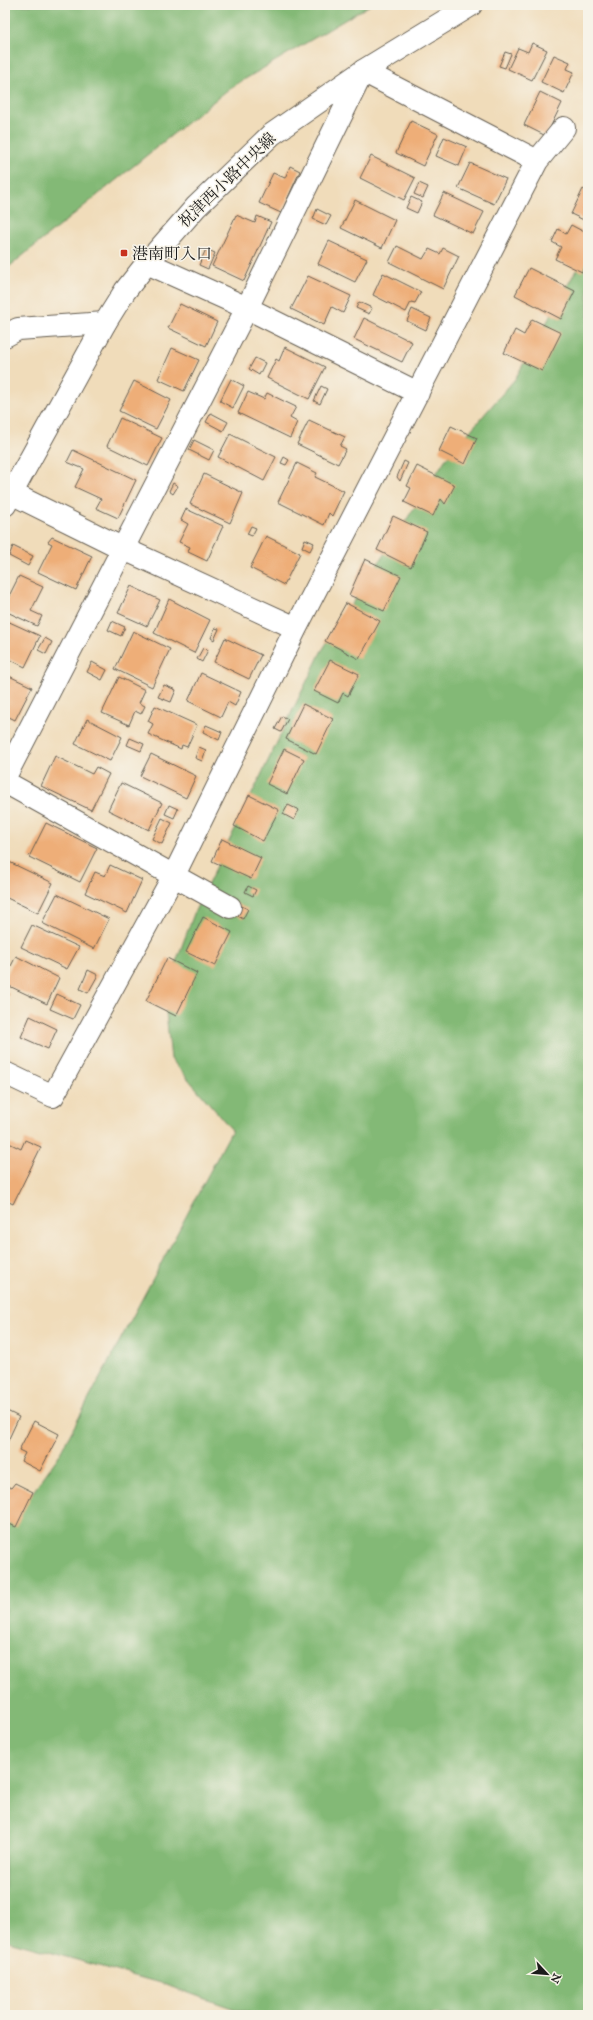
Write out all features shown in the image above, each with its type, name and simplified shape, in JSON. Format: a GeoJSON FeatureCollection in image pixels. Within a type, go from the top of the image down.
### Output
{"type":"FeatureCollection","features":[{"type":"Feature","properties":{"kind":"street","name":"祝津西小路中央線"},"geometry":{"type":"LineString","coordinates":[[8,499],[105,323],[125,292],[147,263],[196,207],[271,135],[363,71],[471,5]]}},
{"type":"Feature","properties":{"kind":"street"},"geometry":{"type":"LineString","coordinates":[[5,777],[247,308],[363,71],[537,161]]}},
{"type":"Feature","properties":{"kind":"street"},"geometry":{"type":"LineString","coordinates":[[5,1073],[53,1096],[173,877],[296,628],[537,161],[564,128]]}},
{"type":"Feature","properties":{"kind":"street"},"geometry":{"type":"LineString","coordinates":[[147,263],[247,308],[418,393]]}},
{"type":"Feature","properties":{"kind":"street"},"geometry":{"type":"LineString","coordinates":[[5,336],[18,329],[105,323]]}},
{"type":"Feature","properties":{"kind":"street"},"geometry":{"type":"LineString","coordinates":[[8,499],[122,548],[296,628]]}},
{"type":"Feature","properties":{"kind":"street"},"geometry":{"type":"LineString","coordinates":[[5,782],[149,861],[173,877],[230,907]]}},
{"type":"Feature","properties":{"kind":"green space"},"geometry":{"type":"Polygon","coordinates":[[[5,5],[370,5],[230,88],[5,270],[5,5]]]}},
{"type":"Feature","properties":{"kind":"green space"},"geometry":{"type":"Polygon","coordinates":[[[588,249],[588,2015],[252,2015],[160,1983],[5,1940],[5,1531],[58,1457],[232,1130],[171,1059],[164,994],[195,911],[321,652],[445,460],[515,379],[588,249]]]}},
{"type":"Feature","properties":{"kind":"building"},"geometry":{"type":"Polygon","coordinates":[[[532,43],[547,50],[532,80],[508,69],[518,48],[528,52],[532,43]]]}},
{"type":"Feature","properties":{"kind":"building"},"geometry":{"type":"Polygon","coordinates":[[[505,52],[511,54],[505,68],[499,66],[505,52]]]}},
{"type":"Feature","properties":{"kind":"building"},"geometry":{"type":"Polygon","coordinates":[[[554,55],[570,62],[567,69],[574,72],[564,93],[541,82],[554,55]]]}},
{"type":"Feature","properties":{"kind":"building"},"geometry":{"type":"Polygon","coordinates":[[[540,92],[562,103],[546,136],[524,125],[540,92]]]}},
{"type":"Feature","properties":{"kind":"building"},"geometry":{"type":"Polygon","coordinates":[[[411,121],[438,134],[423,166],[396,153],[411,121]]]}},
{"type":"Feature","properties":{"kind":"building"},"geometry":{"type":"Polygon","coordinates":[[[444,137],[467,147],[459,166],[436,156],[444,137]]]}},
{"type":"Feature","properties":{"kind":"building"},"geometry":{"type":"Polygon","coordinates":[[[371,156],[415,178],[404,200],[360,178],[371,156]]]}},
{"type":"Feature","properties":{"kind":"building"},"geometry":{"type":"Polygon","coordinates":[[[470,163],[506,179],[494,204],[458,188],[470,163]]]}},
{"type":"Feature","properties":{"kind":"building"},"geometry":{"type":"Polygon","coordinates":[[[290,166],[300,171],[281,213],[259,203],[273,173],[285,178],[290,166]]]}},
{"type":"Feature","properties":{"kind":"building"},"geometry":{"type":"Polygon","coordinates":[[[419,183],[428,187],[423,198],[414,194],[419,183]]]}},
{"type":"Feature","properties":{"kind":"building"},"geometry":{"type":"Polygon","coordinates":[[[583,189],[588,192],[588,222],[571,214],[583,189]]]}},
{"type":"Feature","properties":{"kind":"building"},"geometry":{"type":"Polygon","coordinates":[[[444,193],[484,212],[473,234],[433,215],[444,193]]]}},
{"type":"Feature","properties":{"kind":"building"},"geometry":{"type":"Polygon","coordinates":[[[411,197],[422,202],[417,213],[406,208],[411,197]]]}},
{"type":"Feature","properties":{"kind":"building"},"geometry":{"type":"Polygon","coordinates":[[[355,200],[395,220],[382,248],[341,228],[355,200]]]}},
{"type":"Feature","properties":{"kind":"building"},"geometry":{"type":"Polygon","coordinates":[[[317,209],[331,216],[326,225],[313,219],[317,209]]]}},
{"type":"Feature","properties":{"kind":"building"},"geometry":{"type":"Polygon","coordinates":[[[236,215],[255,223],[257,216],[271,222],[244,281],[212,266],[236,215]]]}},
{"type":"Feature","properties":{"kind":"building"},"geometry":{"type":"Polygon","coordinates":[[[571,225],[588,234],[588,259],[582,272],[555,259],[561,247],[552,242],[558,229],[566,234],[571,225]]]}},
{"type":"Feature","properties":{"kind":"building"},"geometry":{"type":"Polygon","coordinates":[[[329,241],[367,259],[355,282],[318,264],[329,241]]]}},
{"type":"Feature","properties":{"kind":"building"},"geometry":{"type":"Polygon","coordinates":[[[397,246],[423,259],[429,249],[440,254],[443,248],[459,256],[443,289],[389,262],[397,246]]]}},
{"type":"Feature","properties":{"kind":"building"},"geometry":{"type":"Polygon","coordinates":[[[206,249],[215,253],[208,269],[199,265],[206,249]]]}},
{"type":"Feature","properties":{"kind":"building"},"geometry":{"type":"Polygon","coordinates":[[[529,268],[575,291],[561,319],[515,295],[529,268]]]}},
{"type":"Feature","properties":{"kind":"building"},"geometry":{"type":"Polygon","coordinates":[[[383,273],[421,292],[415,303],[411,302],[406,312],[373,295],[383,273]]]}},
{"type":"Feature","properties":{"kind":"building"},"geometry":{"type":"Polygon","coordinates":[[[308,276],[351,296],[343,313],[332,307],[324,325],[291,309],[308,276]]]}},
{"type":"Feature","properties":{"kind":"building"},"geometry":{"type":"Polygon","coordinates":[[[359,302],[372,308],[369,314],[356,308],[359,302]]]}},
{"type":"Feature","properties":{"kind":"building"},"geometry":{"type":"Polygon","coordinates":[[[180,304],[217,322],[206,346],[168,328],[180,304]]]}},
{"type":"Feature","properties":{"kind":"building"},"geometry":{"type":"Polygon","coordinates":[[[412,309],[431,318],[426,330],[407,321],[412,309]]]}},
{"type":"Feature","properties":{"kind":"building"},"geometry":{"type":"Polygon","coordinates":[[[364,318],[412,342],[402,362],[354,339],[364,318]]]}},
{"type":"Feature","properties":{"kind":"building"},"geometry":{"type":"Polygon","coordinates":[[[532,319],[561,333],[542,371],[504,353],[515,330],[524,335],[532,319]]]}},
{"type":"Feature","properties":{"kind":"building"},"geometry":{"type":"Polygon","coordinates":[[[285,347],[325,367],[309,399],[267,378],[276,359],[279,361],[285,347]]]}},
{"type":"Feature","properties":{"kind":"building"},"geometry":{"type":"Polygon","coordinates":[[[172,348],[199,360],[184,391],[158,379],[172,348]]]}},
{"type":"Feature","properties":{"kind":"building"},"geometry":{"type":"Polygon","coordinates":[[[255,358],[265,363],[259,375],[249,369],[255,358]]]}},
{"type":"Feature","properties":{"kind":"building"},"geometry":{"type":"Polygon","coordinates":[[[231,379],[244,386],[233,408],[220,401],[231,379]]]}},
{"type":"Feature","properties":{"kind":"building"},"geometry":{"type":"Polygon","coordinates":[[[134,381],[171,400],[156,429],[119,411],[134,381]]]}},
{"type":"Feature","properties":{"kind":"building"},"geometry":{"type":"Polygon","coordinates":[[[321,386],[327,389],[320,404],[314,401],[321,386]]]}},
{"type":"Feature","properties":{"kind":"building"},"geometry":{"type":"Polygon","coordinates":[[[248,392],[264,399],[267,393],[296,407],[290,418],[297,422],[290,438],[238,413],[248,392]]]}},
{"type":"Feature","properties":{"kind":"building"},"geometry":{"type":"Polygon","coordinates":[[[211,413],[228,422],[223,431],[206,422],[211,413]]]}},
{"type":"Feature","properties":{"kind":"building"},"geometry":{"type":"Polygon","coordinates":[[[120,418],[162,438],[148,466],[107,446],[120,418]]]}},
{"type":"Feature","properties":{"kind":"building"},"geometry":{"type":"Polygon","coordinates":[[[309,420],[345,437],[340,446],[346,449],[338,464],[297,444],[309,420]]]}},
{"type":"Feature","properties":{"kind":"building"},"geometry":{"type":"Polygon","coordinates":[[[451,426],[477,438],[465,464],[439,451],[451,426]]]}},
{"type":"Feature","properties":{"kind":"building"},"geometry":{"type":"Polygon","coordinates":[[[230,434],[276,457],[264,481],[218,457],[230,434]]]}},
{"type":"Feature","properties":{"kind":"building"},"geometry":{"type":"Polygon","coordinates":[[[194,440],[214,450],[209,460],[189,450],[194,440]]]}},
{"type":"Feature","properties":{"kind":"building"},"geometry":{"type":"Polygon","coordinates":[[[73,450],[136,480],[118,518],[96,508],[101,499],[75,487],[84,469],[67,462],[73,450]]]}},
{"type":"Feature","properties":{"kind":"building"},"geometry":{"type":"Polygon","coordinates":[[[284,457],[289,460],[286,465],[281,463],[284,457]]]}},
{"type":"Feature","properties":{"kind":"building"},"geometry":{"type":"Polygon","coordinates":[[[404,461],[408,463],[400,481],[397,477],[404,461]]]}},
{"type":"Feature","properties":{"kind":"building"},"geometry":{"type":"Polygon","coordinates":[[[297,463],[317,473],[315,477],[344,491],[332,516],[329,513],[324,525],[278,502],[297,463]]]}},
{"type":"Feature","properties":{"kind":"building"},"geometry":{"type":"Polygon","coordinates":[[[417,466],[455,485],[445,504],[441,499],[433,516],[404,502],[411,488],[407,486],[417,466]]]}},
{"type":"Feature","properties":{"kind":"building"},"geometry":{"type":"Polygon","coordinates":[[[204,474],[243,493],[230,523],[190,504],[204,474]]]}},
{"type":"Feature","properties":{"kind":"building"},"geometry":{"type":"Polygon","coordinates":[[[173,483],[178,486],[173,494],[169,491],[173,483]]]}},
{"type":"Feature","properties":{"kind":"building"},"geometry":{"type":"Polygon","coordinates":[[[186,509],[223,526],[207,561],[188,552],[190,547],[179,542],[188,524],[181,520],[186,509]]]}},
{"type":"Feature","properties":{"kind":"building"},"geometry":{"type":"Polygon","coordinates":[[[393,516],[427,532],[411,567],[377,550],[393,516]]]}},
{"type":"Feature","properties":{"kind":"building"},"geometry":{"type":"Polygon","coordinates":[[[251,526],[256,528],[252,536],[247,534],[251,526]]]}},
{"type":"Feature","properties":{"kind":"building"},"geometry":{"type":"Polygon","coordinates":[[[266,536],[300,553],[284,585],[250,568],[266,536]]]}},
{"type":"Feature","properties":{"kind":"building"},"geometry":{"type":"Polygon","coordinates":[[[52,537],[92,556],[76,590],[38,572],[52,544],[48,542],[52,537]]]}},
{"type":"Feature","properties":{"kind":"building"},"geometry":{"type":"Polygon","coordinates":[[[305,539],[314,543],[310,551],[302,547],[305,539]]]}},
{"type":"Feature","properties":{"kind":"building"},"geometry":{"type":"Polygon","coordinates":[[[13,546],[33,556],[28,566],[9,556],[13,546]]]}},
{"type":"Feature","properties":{"kind":"building"},"geometry":{"type":"Polygon","coordinates":[[[365,559],[401,576],[384,611],[349,595],[365,559]]]}},
{"type":"Feature","properties":{"kind":"building"},"geometry":{"type":"Polygon","coordinates":[[[19,576],[43,587],[31,611],[42,616],[37,626],[5,611],[5,604],[19,576]]]}},
{"type":"Feature","properties":{"kind":"building"},"geometry":{"type":"Polygon","coordinates":[[[131,586],[160,600],[147,626],[118,613],[131,586]]]}},
{"type":"Feature","properties":{"kind":"building"},"geometry":{"type":"Polygon","coordinates":[[[169,599],[210,620],[194,653],[154,633],[169,599]]]}},
{"type":"Feature","properties":{"kind":"building"},"geometry":{"type":"Polygon","coordinates":[[[346,603],[380,621],[359,659],[325,641],[346,603]]]}},
{"type":"Feature","properties":{"kind":"building"},"geometry":{"type":"Polygon","coordinates":[[[5,620],[40,636],[25,667],[5,657],[5,620]]]}},
{"type":"Feature","properties":{"kind":"building"},"geometry":{"type":"Polygon","coordinates":[[[112,621],[125,627],[121,636],[108,630],[112,621]]]}},
{"type":"Feature","properties":{"kind":"building"},"geometry":{"type":"Polygon","coordinates":[[[215,628],[219,629],[214,640],[211,638],[215,628]]]}},
{"type":"Feature","properties":{"kind":"building"},"geometry":{"type":"Polygon","coordinates":[[[133,631],[170,649],[152,687],[115,669],[133,631]]]}},
{"type":"Feature","properties":{"kind":"building"},"geometry":{"type":"Polygon","coordinates":[[[45,638],[52,642],[46,654],[38,650],[45,638]]]}},
{"type":"Feature","properties":{"kind":"building"},"geometry":{"type":"Polygon","coordinates":[[[225,638],[261,655],[249,679],[214,662],[225,638]]]}},
{"type":"Feature","properties":{"kind":"building"},"geometry":{"type":"Polygon","coordinates":[[[203,648],[208,650],[202,662],[197,659],[203,648]]]}},
{"type":"Feature","properties":{"kind":"building"},"geometry":{"type":"Polygon","coordinates":[[[330,660],[359,674],[348,696],[343,693],[338,703],[314,691],[330,660]]]}},
{"type":"Feature","properties":{"kind":"building"},"geometry":{"type":"Polygon","coordinates":[[[92,662],[107,670],[102,680],[87,672],[92,662]]]}},
{"type":"Feature","properties":{"kind":"building"},"geometry":{"type":"Polygon","coordinates":[[[201,673],[241,692],[235,706],[228,702],[221,717],[188,701],[201,673]]]}},
{"type":"Feature","properties":{"kind":"building"},"geometry":{"type":"Polygon","coordinates":[[[7,675],[32,687],[15,720],[5,715],[5,679],[7,675]]]}},
{"type":"Feature","properties":{"kind":"building"},"geometry":{"type":"Polygon","coordinates":[[[119,677],[145,690],[139,703],[145,706],[141,714],[135,711],[129,725],[102,713],[119,677]]]}},
{"type":"Feature","properties":{"kind":"building"},"geometry":{"type":"Polygon","coordinates":[[[164,685],[176,690],[171,702],[158,697],[164,685]]]}},
{"type":"Feature","properties":{"kind":"building"},"geometry":{"type":"Polygon","coordinates":[[[303,704],[333,719],[316,754],[286,739],[303,704]]]}},
{"type":"Feature","properties":{"kind":"building"},"geometry":{"type":"Polygon","coordinates":[[[155,706],[197,725],[187,747],[182,745],[181,749],[148,734],[153,724],[148,721],[155,706]]]}},
{"type":"Feature","properties":{"kind":"building"},"geometry":{"type":"Polygon","coordinates":[[[282,716],[288,719],[281,732],[275,729],[282,716]]]}},
{"type":"Feature","properties":{"kind":"building"},"geometry":{"type":"Polygon","coordinates":[[[87,719],[122,737],[110,761],[75,744],[87,719]]]}},
{"type":"Feature","properties":{"kind":"building"},"geometry":{"type":"Polygon","coordinates":[[[206,725],[222,732],[219,740],[203,732],[206,725]]]}},
{"type":"Feature","properties":{"kind":"building"},"geometry":{"type":"Polygon","coordinates":[[[130,738],[144,744],[141,751],[127,745],[130,738]]]}},
{"type":"Feature","properties":{"kind":"building"},"geometry":{"type":"Polygon","coordinates":[[[199,747],[206,750],[202,761],[195,758],[199,747]]]}},
{"type":"Feature","properties":{"kind":"building"},"geometry":{"type":"Polygon","coordinates":[[[284,749],[304,759],[287,794],[267,784],[284,749]]]}},
{"type":"Feature","properties":{"kind":"building"},"geometry":{"type":"Polygon","coordinates":[[[151,754],[196,776],[186,798],[140,776],[151,754]]]}},
{"type":"Feature","properties":{"kind":"building"},"geometry":{"type":"Polygon","coordinates":[[[55,756],[92,774],[96,767],[109,774],[91,810],[41,786],[55,756]]]}},
{"type":"Feature","properties":{"kind":"building"},"geometry":{"type":"Polygon","coordinates":[[[121,783],[162,803],[149,830],[108,810],[121,783]]]}},
{"type":"Feature","properties":{"kind":"building"},"geometry":{"type":"Polygon","coordinates":[[[249,795],[279,810],[263,841],[234,826],[249,795]]]}},
{"type":"Feature","properties":{"kind":"building"},"geometry":{"type":"Polygon","coordinates":[[[169,805],[178,809],[174,818],[165,814],[169,805]]]}},
{"type":"Feature","properties":{"kind":"building"},"geometry":{"type":"Polygon","coordinates":[[[288,805],[299,810],[294,820],[283,814],[288,805]]]}},
{"type":"Feature","properties":{"kind":"building"},"geometry":{"type":"Polygon","coordinates":[[[162,818],[172,823],[162,844],[152,839],[162,818]]]}},
{"type":"Feature","properties":{"kind":"building"},"geometry":{"type":"Polygon","coordinates":[[[46,823],[97,848],[80,882],[29,857],[46,823]]]}},
{"type":"Feature","properties":{"kind":"building"},"geometry":{"type":"Polygon","coordinates":[[[222,839],[261,858],[251,879],[212,861],[222,839]]]}},
{"type":"Feature","properties":{"kind":"building"},"geometry":{"type":"Polygon","coordinates":[[[5,860],[53,883],[38,913],[5,897],[5,860]]]}},
{"type":"Feature","properties":{"kind":"building"},"geometry":{"type":"Polygon","coordinates":[[[110,865],[142,880],[127,913],[85,893],[95,872],[105,876],[110,865]]]}},
{"type":"Feature","properties":{"kind":"building"},"geometry":{"type":"Polygon","coordinates":[[[248,886],[256,890],[253,896],[245,892],[248,886]]]}},
{"type":"Feature","properties":{"kind":"building"},"geometry":{"type":"Polygon","coordinates":[[[57,894],[109,919],[94,949],[42,923],[57,894]]]}},
{"type":"Feature","properties":{"kind":"building"},"geometry":{"type":"Polygon","coordinates":[[[235,903],[248,909],[243,919],[231,912],[235,903]]]}},
{"type":"Feature","properties":{"kind":"building"},"geometry":{"type":"Polygon","coordinates":[[[203,917],[232,932],[215,966],[186,952],[203,917]]]}},
{"type":"Feature","properties":{"kind":"building"},"geometry":{"type":"Polygon","coordinates":[[[32,925],[79,947],[67,969],[21,947],[32,925]]]}},
{"type":"Feature","properties":{"kind":"building"},"geometry":{"type":"Polygon","coordinates":[[[16,956],[59,978],[47,1004],[5,984],[5,978],[16,956]]]}},
{"type":"Feature","properties":{"kind":"building"},"geometry":{"type":"Polygon","coordinates":[[[167,958],[197,973],[176,1016],[146,1001],[167,958]]]}},
{"type":"Feature","properties":{"kind":"building"},"geometry":{"type":"Polygon","coordinates":[[[88,970],[98,975],[88,993],[80,989],[88,970]]]}},
{"type":"Feature","properties":{"kind":"building"},"geometry":{"type":"Polygon","coordinates":[[[5,992],[9,994],[5,1003],[5,992]]]}},
{"type":"Feature","properties":{"kind":"building"},"geometry":{"type":"Polygon","coordinates":[[[57,994],[80,1005],[73,1019],[50,1009],[57,994]]]}},
{"type":"Feature","properties":{"kind":"building"},"geometry":{"type":"Polygon","coordinates":[[[30,1016],[57,1029],[48,1049],[21,1037],[30,1016]]]}},
{"type":"Feature","properties":{"kind":"building"},"geometry":{"type":"Polygon","coordinates":[[[25,1140],[41,1147],[13,1204],[5,1200],[5,1150],[9,1143],[21,1149],[25,1140]]]}},
{"type":"Feature","properties":{"kind":"building"},"geometry":{"type":"Polygon","coordinates":[[[5,1410],[19,1417],[5,1447],[5,1410]]]}},
{"type":"Feature","properties":{"kind":"building"},"geometry":{"type":"Polygon","coordinates":[[[34,1421],[59,1434],[40,1471],[21,1461],[25,1453],[19,1450],[34,1421]]]}},
{"type":"Feature","properties":{"kind":"building"},"geometry":{"type":"Polygon","coordinates":[[[15,1483],[33,1492],[16,1527],[5,1522],[5,1489],[7,1486],[11,1488],[15,1483]]]}},
{"type":"Feature","properties":{"kind":"place","name":"港南町入口"},"geometry":{"type":"Point","coordinates":[124,253]}}]}
